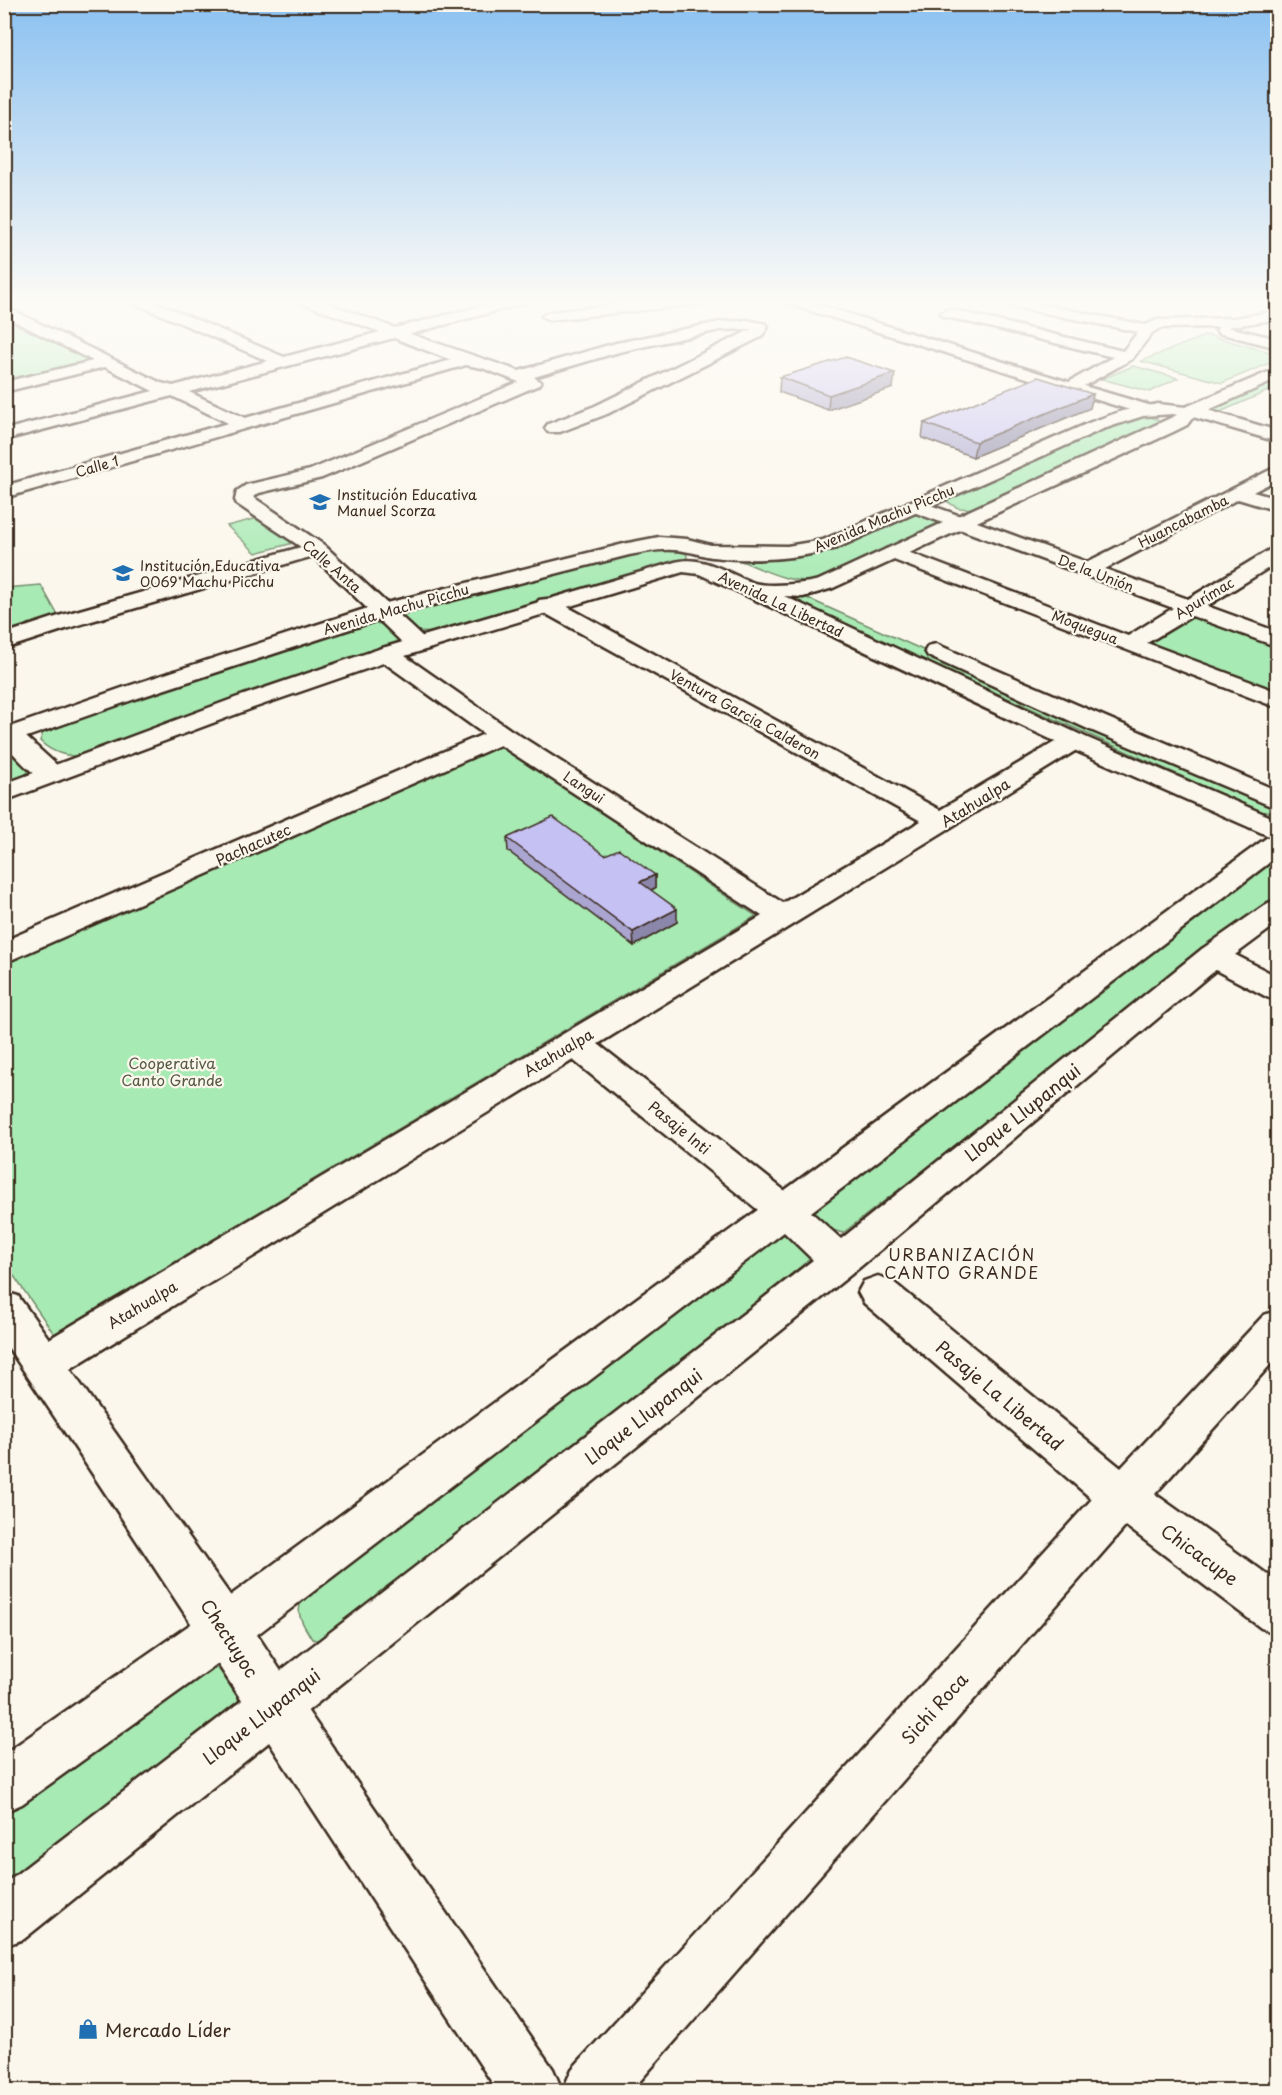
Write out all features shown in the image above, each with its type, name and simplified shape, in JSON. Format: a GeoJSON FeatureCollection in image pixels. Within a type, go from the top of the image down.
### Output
{"type":"FeatureCollection","features":[{"type":"Feature","properties":{"kind":"street"},"geometry":{"type":"LineString","coordinates":[[4,435],[149,398]]}},
{"type":"Feature","properties":{"kind":"street"},"geometry":{"type":"LineString","coordinates":[[189,398],[245,424]]}},
{"type":"Feature","properties":{"kind":"street","name":"Calle 1"},"geometry":{"type":"LineString","coordinates":[[4,492],[336,398]]}},
{"type":"Feature","properties":{"kind":"street","name":"Calle Anta"},"geometry":{"type":"LineString","coordinates":[[417,644],[317,549],[244,500],[244,495],[254,489],[316,474],[485,398]]}},
{"type":"Feature","properties":{"kind":"street"},"geometry":{"type":"LineString","coordinates":[[554,428],[626,398]]}},
{"type":"Feature","properties":{"kind":"street"},"geometry":{"type":"LineString","coordinates":[[1107,398],[1146,410]]}},
{"type":"Feature","properties":{"kind":"street"},"geometry":{"type":"LineString","coordinates":[[749,588],[803,591],[826,584],[1226,398]]}},
{"type":"Feature","properties":{"kind":"street"},"geometry":{"type":"LineString","coordinates":[[1221,420],[1249,407]]}},
{"type":"Feature","properties":{"kind":"street","name":"Avenida Machu Picchu"},"geometry":{"type":"LineString","coordinates":[[4,793],[244,703],[417,644],[682,566],[707,560],[808,550],[830,544],[1126,415],[1160,409],[1185,417]]}},
{"type":"Feature","properties":{"kind":"street"},"geometry":{"type":"LineString","coordinates":[[1185,417],[1221,420],[1278,437]]}},
{"type":"Feature","properties":{"kind":"street"},"geometry":{"type":"LineString","coordinates":[[1185,417],[1278,449]]}},
{"type":"Feature","properties":{"kind":"street","name":"Huancabamba"},"geometry":{"type":"LineString","coordinates":[[1088,570],[1278,471]]}},
{"type":"Feature","properties":{"kind":"street"},"geometry":{"type":"LineString","coordinates":[[1237,493],[1278,505]]}},
{"type":"Feature","properties":{"kind":"street","name":"De la Unión"},"geometry":{"type":"LineString","coordinates":[[915,506],[1278,640]]}},
{"type":"Feature","properties":{"kind":"street","name":"Avenida Machu Picchu"},"geometry":{"type":"LineString","coordinates":[[6,735],[382,611],[645,545],[659,543],[687,545],[707,560]]}},
{"type":"Feature","properties":{"kind":"street"},"geometry":{"type":"LineString","coordinates":[[4,642],[70,620],[317,549]]}},
{"type":"Feature","properties":{"kind":"street","name":"Moquegua"},"geometry":{"type":"LineString","coordinates":[[893,553],[1278,701]]}},
{"type":"Feature","properties":{"kind":"street","name":"Apurímac"},"geometry":{"type":"LineString","coordinates":[[1130,644],[1278,553]]}},
{"type":"Feature","properties":{"kind":"street","name":"Avenida La Libertad"},"geometry":{"type":"LineString","coordinates":[[707,560],[749,588],[1074,741],[1278,830]]}},
{"type":"Feature","properties":{"kind":"street","name":"Avenida La Libertad"},"geometry":{"type":"LineString","coordinates":[[707,560],[803,591],[1097,724],[1277,801]]}},
{"type":"Feature","properties":{"kind":"street","name":"Ventura Garcia Calderon"},"geometry":{"type":"LineString","coordinates":[[547,605],[942,822]]}},
{"type":"Feature","properties":{"kind":"street","name":"Langui"},"geometry":{"type":"LineString","coordinates":[[387,654],[502,735],[783,916]]}},
{"type":"Feature","properties":{"kind":"street"},"geometry":{"type":"LineString","coordinates":[[6,735],[51,774]]}},
{"type":"Feature","properties":{"kind":"street","name":"Pachacutec"},"geometry":{"type":"LineString","coordinates":[[4,952],[502,735]]}},
{"type":"Feature","properties":{"kind":"street","name":"Atahualpa"},"geometry":{"type":"LineString","coordinates":[[43,1364],[1074,741]]}},
{"type":"Feature","properties":{"kind":"street"},"geometry":{"type":"LineString","coordinates":[[4,1786],[225,1629],[786,1212],[1278,842]]}},
{"type":"Feature","properties":{"kind":"street","name":"Lloque Llupanqui"},"geometry":{"type":"LineString","coordinates":[[4,1919],[840,1261],[1214,956],[1278,909]]}},
{"type":"Feature","properties":{"kind":"street"},"geometry":{"type":"LineString","coordinates":[[1214,956],[1278,990]]}},
{"type":"Feature","properties":{"kind":"street","name":"Pasaje Inti"},"geometry":{"type":"LineString","coordinates":[[574,1043],[786,1212]]}},
{"type":"Feature","properties":{"kind":"street"},"geometry":{"type":"LineString","coordinates":[[786,1212],[840,1261]]}},
{"type":"Feature","properties":{"kind":"street","name":"Pasaje La Libertad"},"geometry":{"type":"LineString","coordinates":[[878,1292],[1122,1497]]}},
{"type":"Feature","properties":{"kind":"street","name":"Chectuyoc"},"geometry":{"type":"LineString","coordinates":[[4,1308],[225,1629],[274,1706],[532,2091]]}},
{"type":"Feature","properties":{"kind":"street","name":"Sichi Roca"},"geometry":{"type":"LineString","coordinates":[[593,2091],[1122,1497],[1278,1328]]}},
{"type":"Feature","properties":{"kind":"street","name":"Chicacupe"},"geometry":{"type":"LineString","coordinates":[[1122,1497],[1278,1611]]}},
{"type":"Feature","properties":{"kind":"green space"},"geometry":{"type":"Polygon","coordinates":[[[1233,398],[1253,398],[1218,413],[1206,410],[1233,398]]]}},
{"type":"Feature","properties":{"kind":"green space"},"geometry":{"type":"Polygon","coordinates":[[[1130,417],[1157,419],[1160,425],[978,509],[958,508],[946,501],[947,497],[1130,417]]]}},
{"type":"Feature","properties":{"kind":"green space"},"geometry":{"type":"Polygon","coordinates":[[[912,514],[938,519],[940,526],[822,580],[800,581],[779,576],[739,560],[738,557],[806,557],[821,553],[912,514]]]}},
{"type":"Feature","properties":{"kind":"green space"},"geometry":{"type":"Polygon","coordinates":[[[266,516],[293,543],[256,553],[227,526],[266,516]]]}},
{"type":"Feature","properties":{"kind":"green space"},"geometry":{"type":"Polygon","coordinates":[[[650,547],[682,549],[686,552],[687,557],[684,561],[443,633],[415,632],[402,620],[401,614],[409,608],[650,547]]]}},
{"type":"Feature","properties":{"kind":"green space"},"geometry":{"type":"Polygon","coordinates":[[[41,585],[60,619],[5,637],[5,588],[41,585]]]}},
{"type":"Feature","properties":{"kind":"green space"},"geometry":{"type":"Polygon","coordinates":[[[800,595],[1276,808],[1271,812],[1261,812],[790,600],[800,595]]]}},
{"type":"Feature","properties":{"kind":"green space"},"geometry":{"type":"Polygon","coordinates":[[[1192,611],[1277,644],[1277,697],[1140,644],[1192,611]]]}},
{"type":"Feature","properties":{"kind":"green space"},"geometry":{"type":"Polygon","coordinates":[[[361,622],[386,626],[398,636],[398,643],[390,650],[85,757],[61,754],[40,741],[43,732],[56,724],[361,622]]]}},
{"type":"Feature","properties":{"kind":"green space","name":"Cooperativa Canto Grande"},"geometry":{"type":"Polygon","coordinates":[[[496,743],[756,916],[54,1334],[5,1263],[4,964],[496,743]]]}},
{"type":"Feature","properties":{"kind":"green space"},"geometry":{"type":"Polygon","coordinates":[[[5,750],[14,750],[31,769],[17,783],[5,788],[5,750]]]}},
{"type":"Feature","properties":{"kind":"green space"},"geometry":{"type":"Polygon","coordinates":[[[1277,852],[1277,895],[843,1233],[826,1228],[815,1216],[818,1202],[1277,852]]]}},
{"type":"Feature","properties":{"kind":"green space"},"geometry":{"type":"Polygon","coordinates":[[[777,1229],[792,1232],[806,1241],[810,1259],[330,1643],[312,1639],[299,1612],[301,1601],[309,1585],[777,1229]]]}},
{"type":"Feature","properties":{"kind":"green space"},"geometry":{"type":"Polygon","coordinates":[[[202,1663],[221,1671],[234,1683],[240,1696],[232,1714],[5,1897],[5,1812],[202,1663]]]}},
{"type":"Feature","properties":{"kind":"building"},"geometry":{"type":"Polygon","coordinates":[[[987,398],[1084,398],[976,442],[924,423],[987,398]]]}},
{"type":"Feature","properties":{"kind":"building"},"geometry":{"type":"Polygon","coordinates":[[[553,817],[605,855],[619,849],[655,875],[640,882],[677,909],[633,932],[507,838],[553,817]]]}},
{"type":"Feature","properties":{"kind":"place","name":"Institución Educativa Manuel Scorza"},"geometry":{"type":"Point","coordinates":[320,502]}},
{"type":"Feature","properties":{"kind":"place","name":"Institución Educativa 0069 Machu Picchu"},"geometry":{"type":"Point","coordinates":[123,573]}},
{"type":"Feature","properties":{"kind":"place","name":"Mercado Líder"},"geometry":{"type":"Point","coordinates":[88,2029]}},
{"type":"Feature","properties":{"kind":"district","name":"URBANIZACIÓN CANTO GRANDE"},"geometry":{"type":"Point","coordinates":[962,1263]}}]}
